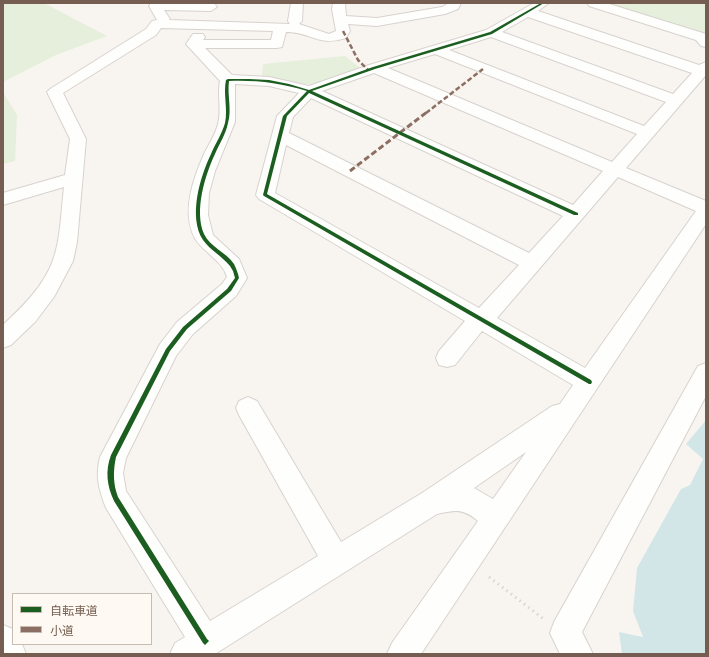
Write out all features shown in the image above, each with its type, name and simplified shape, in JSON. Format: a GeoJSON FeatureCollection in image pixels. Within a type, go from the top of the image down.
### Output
{"type":"FeatureCollection","features":[{"type":"Feature","properties":{"kind":"street"},"geometry":{"type":"LineString","coordinates":[[160,21],[155,6],[211,7],[207,3]]}},
{"type":"Feature","properties":{"kind":"street"},"geometry":{"type":"LineString","coordinates":[[295,21],[298,3]]}},
{"type":"Feature","properties":{"kind":"street"},"geometry":{"type":"LineString","coordinates":[[142,4],[160,21],[206,25],[301,28],[319,38],[337,37],[341,35],[343,31],[338,9],[339,3]]}},
{"type":"Feature","properties":{"kind":"street"},"geometry":{"type":"LineString","coordinates":[[340,20],[385,21],[445,10],[454,6],[454,3]]}},
{"type":"Feature","properties":{"kind":"street"},"geometry":{"type":"LineString","coordinates":[[543,3],[490,33],[374,68],[309,91],[285,116],[265,195],[589,382]]}},
{"type":"Feature","properties":{"kind":"street"},"geometry":{"type":"LineString","coordinates":[[593,3],[701,37],[706,43]]}},
{"type":"Feature","properties":{"kind":"street"},"geometry":{"type":"LineString","coordinates":[[447,358],[474,325],[482,320],[704,69],[527,12]]}},
{"type":"Feature","properties":{"kind":"street"},"geometry":{"type":"LineString","coordinates":[[3,339],[26,316],[47,291],[63,261],[69,226],[78,139],[55,92],[151,32],[160,21]]}},
{"type":"Feature","properties":{"kind":"street"},"geometry":{"type":"LineString","coordinates":[[193,44],[206,25]]}},
{"type":"Feature","properties":{"kind":"street"},"geometry":{"type":"LineString","coordinates":[[193,44],[277,44],[280,27]]}},
{"type":"Feature","properties":{"kind":"street"},"geometry":{"type":"LineString","coordinates":[[490,33],[676,100]]}},
{"type":"Feature","properties":{"kind":"street"},"geometry":{"type":"LineString","coordinates":[[193,44],[228,80]]}},
{"type":"Feature","properties":{"kind":"street"},"geometry":{"type":"LineString","coordinates":[[434,49],[648,133]]}},
{"type":"Feature","properties":{"kind":"street"},"geometry":{"type":"LineString","coordinates":[[374,68],[706,209],[403,654]]}},
{"type":"Feature","properties":{"kind":"street"},"geometry":{"type":"LineString","coordinates":[[228,80],[250,78],[278,82],[309,91],[576,214]]}},
{"type":"Feature","properties":{"kind":"street"},"geometry":{"type":"LineString","coordinates":[[228,80],[226,88],[228,121],[206,173],[198,212],[198,222],[202,234],[207,242],[232,263],[236,269],[237,278],[229,290],[185,328],[168,350],[113,457],[110,474],[112,490],[116,499],[195,648],[432,502],[570,408]]}},
{"type":"Feature","properties":{"kind":"street"},"geometry":{"type":"LineString","coordinates":[[281,136],[532,263]]}},
{"type":"Feature","properties":{"kind":"street"},"geometry":{"type":"LineString","coordinates":[[3,199],[73,179]]}},
{"type":"Feature","properties":{"kind":"street"},"geometry":{"type":"LineString","coordinates":[[571,643],[706,373]]}},
{"type":"Feature","properties":{"kind":"street"},"geometry":{"type":"LineString","coordinates":[[248,408],[336,560]]}},
{"type":"Feature","properties":{"kind":"street"},"geometry":{"type":"LineString","coordinates":[[432,502],[453,497],[466,497],[479,504],[496,519]]}},
{"type":"Feature","properties":{"kind":"street"},"geometry":{"type":"LineString","coordinates":[[3,640],[10,654]]}},
{"type":"Feature","properties":{"kind":"path"},"geometry":{"type":"LineString","coordinates":[[489,577],[552,625],[571,643]]}},
{"type":"Feature","properties":{"kind":"green space"},"geometry":{"type":"Polygon","coordinates":[[[3,3],[44,3],[107,36],[56,55],[3,82],[3,3]]]}},
{"type":"Feature","properties":{"kind":"green space"},"geometry":{"type":"Polygon","coordinates":[[[603,3],[706,3],[706,35],[603,3]]]}},
{"type":"Feature","properties":{"kind":"green space"},"geometry":{"type":"Polygon","coordinates":[[[345,56],[360,68],[314,84],[303,84],[262,76],[263,64],[345,56]]]}},
{"type":"Feature","properties":{"kind":"green space"},"geometry":{"type":"Polygon","coordinates":[[[3,92],[17,115],[15,161],[3,164],[3,92]]]}},
{"type":"Feature","properties":{"kind":"shaded area"},"geometry":{"type":"Polygon","coordinates":[[[706,420],[706,654],[622,654],[619,632],[643,637],[633,611],[637,568],[681,489],[690,485],[703,459],[686,444],[706,420]]]}},
{"type":"Feature","properties":{"kind":"marked path"},"geometry":{"type":"LineString","coordinates":[[343,31],[355,56],[368,70]]}},
{"type":"Feature","properties":{"kind":"marked path"},"geometry":{"type":"LineString","coordinates":[[350,171],[483,69]]}},
{"type":"Feature","properties":{"kind":"cycle path"},"geometry":{"type":"LineString","coordinates":[[543,3],[491,33],[374,68],[309,91],[285,116],[265,195],[589,382]]}},
{"type":"Feature","properties":{"kind":"cycle path"},"geometry":{"type":"LineString","coordinates":[[205,641],[116,499],[112,488],[110,473],[113,457],[168,350],[185,328],[229,290],[237,278],[231,264],[210,245],[202,234],[198,215],[200,193],[206,171],[227,122],[228,80],[269,81],[309,91],[576,214]]}}]}
